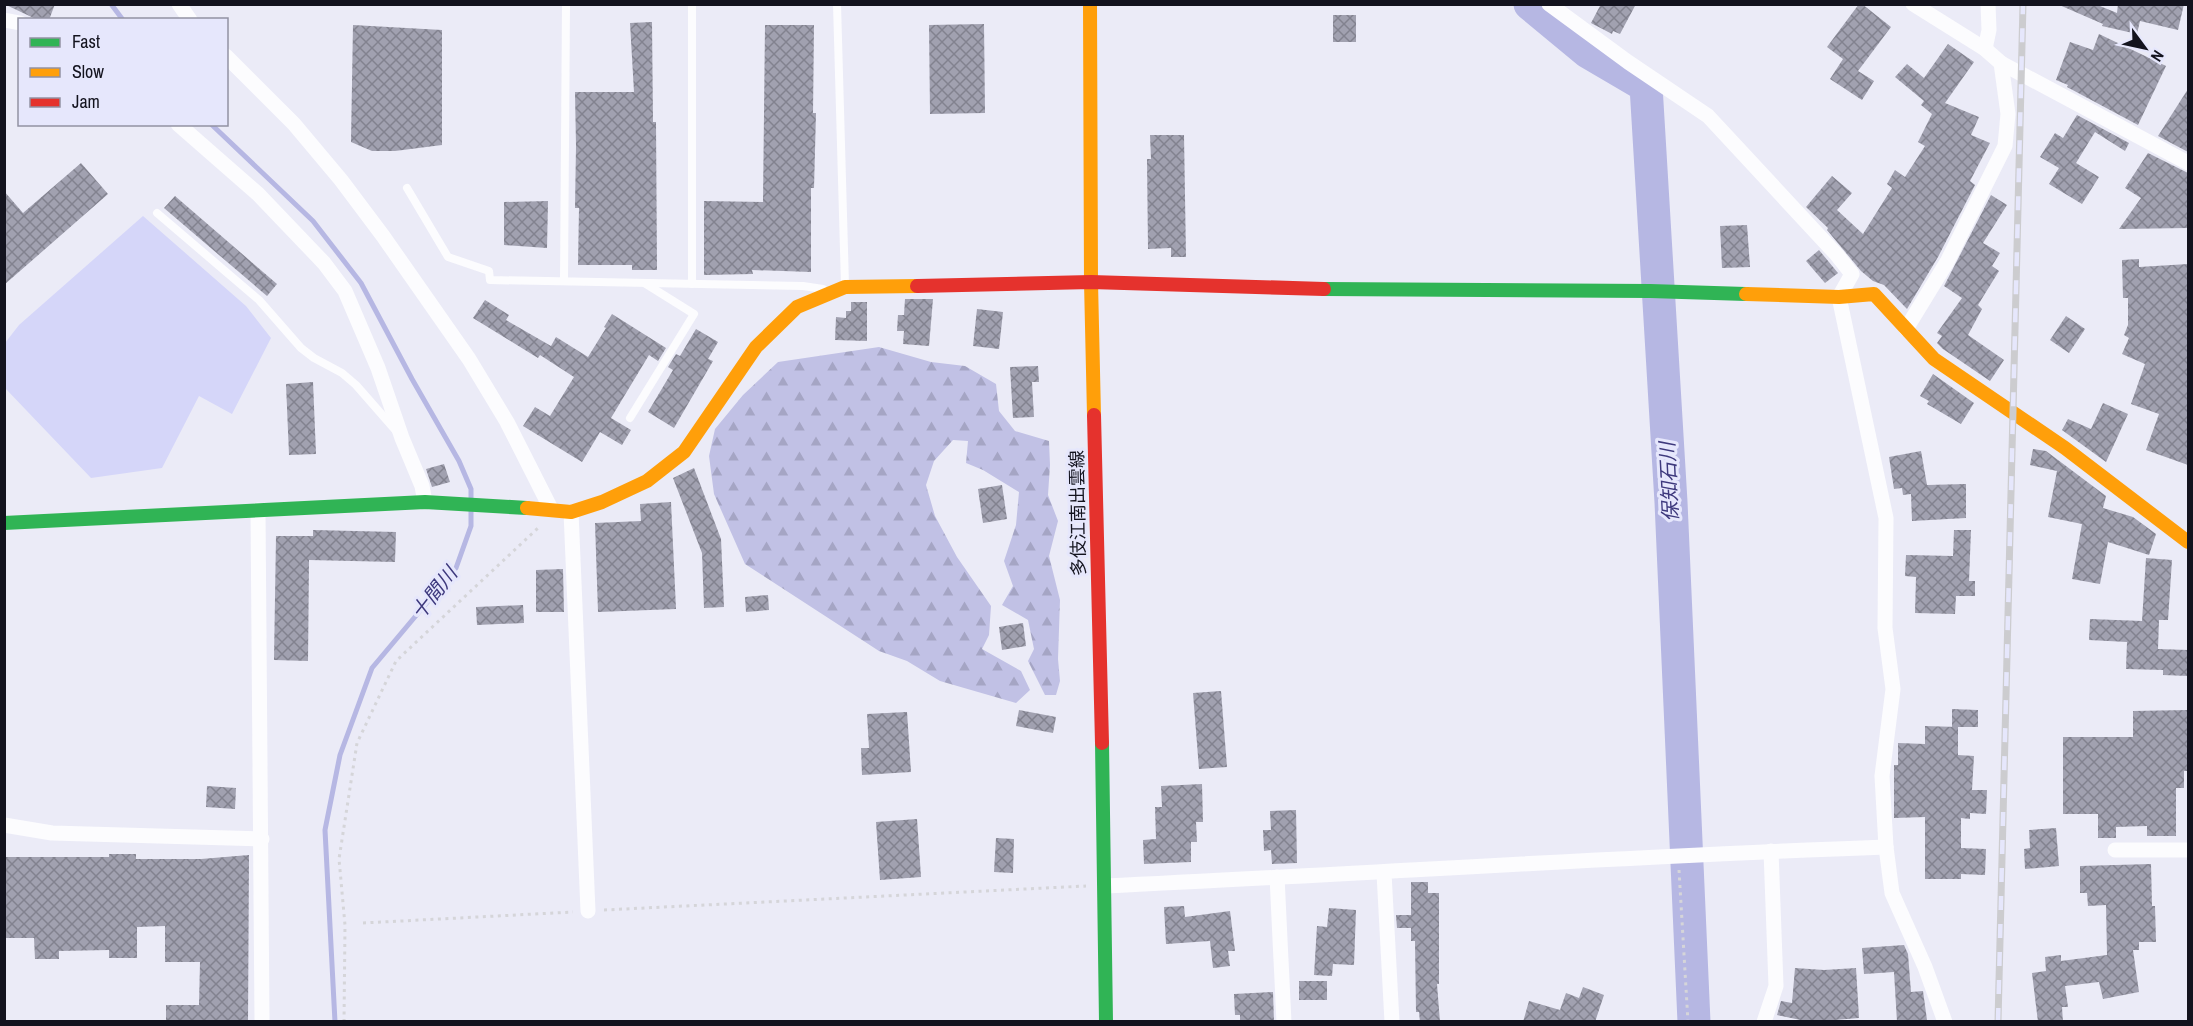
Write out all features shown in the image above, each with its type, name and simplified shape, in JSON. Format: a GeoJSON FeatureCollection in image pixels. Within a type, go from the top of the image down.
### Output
{"type":"FeatureCollection","features":[{"type":"Feature","properties":{"kind":"street"},"geometry":{"type":"LineString","coordinates":[[179,4],[189,18]]}},
{"type":"Feature","properties":{"kind":"street","name":"多伎江南出雲線"},"geometry":{"type":"LineString","coordinates":[[1090,4],[1091,282],[1106,1022]]}},
{"type":"Feature","properties":{"kind":"street"},"geometry":{"type":"LineString","coordinates":[[1549,4],[1628,62],[1708,116],[1852,274],[1839,297],[1886,518],[1885,628],[1893,689],[1882,776],[1886,847],[1892,893],[1925,966],[1945,1022]]}},
{"type":"Feature","properties":{"kind":"street"},"geometry":{"type":"LineString","coordinates":[[1913,4],[1985,49],[2001,63],[2188,163]]}},
{"type":"Feature","properties":{"kind":"street"},"geometry":{"type":"LineString","coordinates":[[1985,49],[1989,30],[1988,4]]}},
{"type":"Feature","properties":{"kind":"street"},"geometry":{"type":"LineString","coordinates":[[228,58],[294,124],[341,180],[383,236],[469,359],[507,422],[551,509]]}},
{"type":"Feature","properties":{"kind":"street"},"geometry":{"type":"LineString","coordinates":[[1906,329],[1947,262],[2005,146],[2008,114],[2001,63]]}},
{"type":"Feature","properties":{"kind":"street"},"geometry":{"type":"LineString","coordinates":[[180,126],[258,194],[324,264],[345,291],[378,368],[402,438],[422,486],[425,502]]}},
{"type":"Feature","properties":{"kind":"street"},"geometry":{"type":"LineString","coordinates":[[4,523],[425,502],[571,512],[602,502],[647,481],[684,452],[756,347],[797,307],[839,289],[1091,282],[1345,290],[1650,291],[1839,297],[1874,294],[1934,359],[2065,448],[2188,542]]}},
{"type":"Feature","properties":{"kind":"street"},"geometry":{"type":"LineString","coordinates":[[258,510],[262,1022]]}},
{"type":"Feature","properties":{"kind":"street"},"geometry":{"type":"LineString","coordinates":[[571,512],[588,911]]}},
{"type":"Feature","properties":{"kind":"street"},"geometry":{"type":"LineString","coordinates":[[4,825],[52,833],[262,839]]}},
{"type":"Feature","properties":{"kind":"street"},"geometry":{"type":"LineString","coordinates":[[1104,886],[1886,847]]}},
{"type":"Feature","properties":{"kind":"street"},"geometry":{"type":"LineString","coordinates":[[2115,850],[2188,850]]}},
{"type":"Feature","properties":{"kind":"street"},"geometry":{"type":"LineString","coordinates":[[1764,1022],[1776,986],[1771,851]]}},
{"type":"Feature","properties":{"kind":"street"},"geometry":{"type":"LineString","coordinates":[[1384,873],[1392,1022]]}},
{"type":"Feature","properties":{"kind":"street"},"geometry":{"type":"LineString","coordinates":[[1277,878],[1284,1022]]}},
{"type":"Feature","properties":{"kind":"lane"},"geometry":{"type":"LineString","coordinates":[[564,281],[566,4]]}},
{"type":"Feature","properties":{"kind":"lane"},"geometry":{"type":"LineString","coordinates":[[692,4],[692,284]]}},
{"type":"Feature","properties":{"kind":"lane"},"geometry":{"type":"LineString","coordinates":[[407,188],[448,257],[489,271],[490,280],[803,286],[839,289],[837,4]]}},
{"type":"Feature","properties":{"kind":"lane"},"geometry":{"type":"LineString","coordinates":[[157,213],[259,300],[301,348],[342,373],[356,385],[389,426],[402,438]]}},
{"type":"Feature","properties":{"kind":"lane"},"geometry":{"type":"LineString","coordinates":[[630,418],[694,314],[644,283]]}},
{"type":"Feature","properties":{"kind":"path"},"geometry":{"type":"LineString","coordinates":[[344,1022],[345,925],[339,859],[357,743],[396,661],[527,540],[544,522],[551,509]]}},
{"type":"Feature","properties":{"kind":"path"},"geometry":{"type":"LineString","coordinates":[[1678,856],[1688,1022]]}},
{"type":"Feature","properties":{"kind":"path"},"geometry":{"type":"LineString","coordinates":[[363,923],[1104,886]]}},
{"type":"Feature","properties":{"kind":"green space"},"geometry":{"type":"Polygon","coordinates":[[[879,347],[931,362],[965,366],[996,384],[999,411],[1015,431],[1049,441],[1048,495],[1058,521],[1049,556],[1060,600],[1058,659],[1060,681],[1056,695],[1045,695],[1028,661],[1034,649],[1028,620],[1002,605],[1013,586],[1004,561],[1016,525],[1019,492],[983,470],[966,463],[968,441],[953,440],[934,461],[926,485],[935,516],[957,557],[991,606],[989,635],[982,649],[1021,671],[1030,690],[1016,703],[940,681],[907,661],[879,651],[745,564],[714,494],[709,456],[715,429],[743,395],[778,362],[879,347]]]}},
{"type":"Feature","properties":{"kind":"shaded area"},"geometry":{"type":"Polygon","coordinates":[[[143,216],[246,306],[271,338],[232,414],[199,396],[162,468],[91,478],[5,388],[5,343],[19,325],[143,216]]]}},
{"type":"Feature","properties":{"kind":"building"},"geometry":{"type":"Polygon","coordinates":[[[4,4],[55,4],[50,18],[34,18],[4,4]]]}},
{"type":"Feature","properties":{"kind":"building"},"geometry":{"type":"Polygon","coordinates":[[[1601,4],[1636,4],[1620,34],[1613,31],[1612,34],[1591,23],[1601,4]]]}},
{"type":"Feature","properties":{"kind":"building"},"geometry":{"type":"Polygon","coordinates":[[[1859,4],[1891,27],[1858,71],[1874,81],[1862,100],[1830,79],[1843,59],[1827,47],[1859,4]]]}},
{"type":"Feature","properties":{"kind":"building"},"geometry":{"type":"Polygon","coordinates":[[[2057,4],[2095,4],[2117,13],[2118,4],[2184,4],[2178,30],[2140,21],[2137,34],[2102,26],[2103,24],[2057,4]]]}},
{"type":"Feature","properties":{"kind":"building"},"geometry":{"type":"Polygon","coordinates":[[[1333,15],[1356,15],[1356,42],[1333,42],[1333,15]]]}},
{"type":"Feature","properties":{"kind":"building"},"geometry":{"type":"Polygon","coordinates":[[[652,22],[653,122],[656,122],[657,270],[632,270],[632,265],[578,265],[579,208],[575,208],[575,92],[634,92],[630,23],[652,22]]]}},
{"type":"Feature","properties":{"kind":"building"},"geometry":{"type":"Polygon","coordinates":[[[984,24],[985,113],[930,114],[929,25],[984,24]]]}},
{"type":"Feature","properties":{"kind":"building"},"geometry":{"type":"Polygon","coordinates":[[[353,25],[442,30],[442,145],[395,151],[372,151],[351,142],[353,25]]]}},
{"type":"Feature","properties":{"kind":"building"},"geometry":{"type":"Polygon","coordinates":[[[765,25],[814,25],[813,113],[816,113],[814,188],[811,188],[811,272],[752,270],[753,274],[704,275],[704,201],[763,202],[765,25]]]}},
{"type":"Feature","properties":{"kind":"building"},"geometry":{"type":"Polygon","coordinates":[[[2099,34],[2166,66],[2138,125],[2056,80],[2070,42],[2093,50],[2099,34]]]}},
{"type":"Feature","properties":{"kind":"building"},"geometry":{"type":"Polygon","coordinates":[[[1948,44],[1974,62],[1945,103],[1979,117],[1971,135],[1990,143],[1970,181],[1975,185],[1938,257],[1907,309],[1884,285],[1873,281],[1861,271],[1827,230],[1828,228],[1806,207],[1832,176],[1852,193],[1837,210],[1863,234],[1892,188],[1887,184],[1895,170],[1905,177],[1925,146],[1918,142],[1932,114],[1921,105],[1924,101],[1895,77],[1907,64],[1924,78],[1948,44]]]}},
{"type":"Feature","properties":{"kind":"building"},"geometry":{"type":"Polygon","coordinates":[[[2188,89],[2188,152],[2158,136],[2188,89]]]}},
{"type":"Feature","properties":{"kind":"building"},"geometry":{"type":"Polygon","coordinates":[[[2077,115],[2129,143],[2125,151],[2095,132],[2076,163],[2099,177],[2082,204],[2049,184],[2059,168],[2040,157],[2055,133],[2063,138],[2077,115]]]}},
{"type":"Feature","properties":{"kind":"building"},"geometry":{"type":"Polygon","coordinates":[[[1150,135],[1184,135],[1186,257],[1171,257],[1171,248],[1148,249],[1147,159],[1151,159],[1150,135]]]}},
{"type":"Feature","properties":{"kind":"building"},"geometry":{"type":"Polygon","coordinates":[[[2148,153],[2188,173],[2188,228],[2119,229],[2141,198],[2125,188],[2148,153]]]}},
{"type":"Feature","properties":{"kind":"building"},"geometry":{"type":"Polygon","coordinates":[[[81,163],[108,194],[4,285],[4,191],[23,213],[81,163]]]}},
{"type":"Feature","properties":{"kind":"building"},"geometry":{"type":"Polygon","coordinates":[[[1991,195],[2007,205],[1983,243],[2000,253],[1992,266],[1999,271],[1978,305],[1982,309],[1968,335],[2004,360],[1990,381],[1943,349],[1937,343],[1942,336],[1937,333],[1962,298],[1944,286],[1991,195]]]}},
{"type":"Feature","properties":{"kind":"building"},"geometry":{"type":"Polygon","coordinates":[[[175,196],[277,284],[267,296],[164,208],[175,196]]]}},
{"type":"Feature","properties":{"kind":"building"},"geometry":{"type":"Polygon","coordinates":[[[548,201],[547,248],[504,245],[504,202],[548,201]]]}},
{"type":"Feature","properties":{"kind":"building"},"geometry":{"type":"Polygon","coordinates":[[[1747,225],[1750,267],[1722,268],[1720,226],[1747,225]]]}},
{"type":"Feature","properties":{"kind":"building"},"geometry":{"type":"Polygon","coordinates":[[[1819,250],[1838,273],[1825,283],[1806,261],[1819,250]]]}},
{"type":"Feature","properties":{"kind":"building"},"geometry":{"type":"Polygon","coordinates":[[[2139,259],[2139,267],[2188,264],[2188,465],[2146,450],[2159,414],[2131,404],[2145,364],[2122,354],[2129,338],[2124,335],[2128,325],[2128,298],[2123,298],[2122,260],[2139,259]]]}},
{"type":"Feature","properties":{"kind":"building"},"geometry":{"type":"Polygon","coordinates":[[[905,299],[933,299],[929,346],[903,344],[904,331],[897,331],[898,315],[904,315],[905,299]]]}},
{"type":"Feature","properties":{"kind":"building"},"geometry":{"type":"Polygon","coordinates":[[[485,300],[509,315],[506,320],[551,346],[556,337],[588,357],[612,314],[666,348],[658,361],[649,355],[611,418],[631,430],[622,445],[600,432],[582,462],[523,426],[535,407],[550,416],[574,377],[540,355],[538,358],[473,318],[485,300]]]}},
{"type":"Feature","properties":{"kind":"building"},"geometry":{"type":"Polygon","coordinates":[[[851,302],[867,302],[867,341],[835,340],[836,317],[846,318],[846,311],[851,311],[851,302]]]}},
{"type":"Feature","properties":{"kind":"building"},"geometry":{"type":"Polygon","coordinates":[[[977,309],[1003,312],[999,349],[973,346],[977,309]]]}},
{"type":"Feature","properties":{"kind":"building"},"geometry":{"type":"Polygon","coordinates":[[[2066,316],[2085,329],[2069,353],[2050,340],[2066,316]]]}},
{"type":"Feature","properties":{"kind":"building"},"geometry":{"type":"Polygon","coordinates":[[[696,329],[718,342],[708,359],[713,361],[674,428],[648,412],[673,370],[668,367],[676,354],[680,356],[696,329]]]}},
{"type":"Feature","properties":{"kind":"building"},"geometry":{"type":"Polygon","coordinates":[[[1038,366],[1039,382],[1032,382],[1034,417],[1013,418],[1010,367],[1038,366]]]}},
{"type":"Feature","properties":{"kind":"building"},"geometry":{"type":"Polygon","coordinates":[[[1933,374],[1974,403],[1961,424],[1927,404],[1929,401],[1920,396],[1933,374]]]}},
{"type":"Feature","properties":{"kind":"building"},"geometry":{"type":"Polygon","coordinates":[[[313,382],[316,454],[289,455],[286,384],[313,382]]]}},
{"type":"Feature","properties":{"kind":"building"},"geometry":{"type":"Polygon","coordinates":[[[2103,403],[2128,414],[2106,462],[2062,430],[2068,419],[2091,429],[2103,403]]]}},
{"type":"Feature","properties":{"kind":"building"},"geometry":{"type":"Polygon","coordinates":[[[2033,449],[2046,451],[2106,496],[2103,508],[2133,517],[2156,534],[2149,555],[2108,542],[2100,584],[2072,579],[2082,524],[2048,517],[2057,471],[2030,465],[2033,449]]]}},
{"type":"Feature","properties":{"kind":"building"},"geometry":{"type":"Polygon","coordinates":[[[1921,451],[1927,485],[1966,484],[1966,518],[1912,521],[1911,494],[1903,495],[1902,488],[1894,489],[1889,457],[1921,451]]]}},
{"type":"Feature","properties":{"kind":"building"},"geometry":{"type":"Polygon","coordinates":[[[444,464],[450,482],[432,487],[426,469],[444,464]]]}},
{"type":"Feature","properties":{"kind":"building"},"geometry":{"type":"Polygon","coordinates":[[[694,468],[721,539],[724,607],[704,608],[702,553],[673,478],[694,468]]]}},
{"type":"Feature","properties":{"kind":"building"},"geometry":{"type":"Polygon","coordinates":[[[1002,485],[1007,519],[983,523],[978,489],[1002,485]]]}},
{"type":"Feature","properties":{"kind":"building"},"geometry":{"type":"Polygon","coordinates":[[[671,502],[676,609],[598,612],[595,523],[641,521],[640,504],[671,502]]]}},
{"type":"Feature","properties":{"kind":"building"},"geometry":{"type":"Polygon","coordinates":[[[313,530],[396,532],[395,562],[309,560],[308,661],[274,660],[276,536],[313,536],[313,530]]]}},
{"type":"Feature","properties":{"kind":"building"},"geometry":{"type":"Polygon","coordinates":[[[1954,530],[1971,530],[1969,581],[1975,581],[1975,596],[1956,596],[1955,614],[1915,613],[1916,577],[1905,576],[1906,555],[1953,556],[1954,530]]]}},
{"type":"Feature","properties":{"kind":"building"},"geometry":{"type":"Polygon","coordinates":[[[2146,558],[2172,560],[2168,620],[2159,620],[2158,649],[2188,650],[2188,676],[2163,675],[2163,670],[2126,669],[2127,642],[2089,640],[2090,619],[2142,621],[2146,558]]]}},
{"type":"Feature","properties":{"kind":"building"},"geometry":{"type":"Polygon","coordinates":[[[563,569],[564,612],[536,612],[536,570],[563,569]]]}},
{"type":"Feature","properties":{"kind":"building"},"geometry":{"type":"Polygon","coordinates":[[[768,595],[769,610],[746,612],[745,597],[768,595]]]}},
{"type":"Feature","properties":{"kind":"building"},"geometry":{"type":"Polygon","coordinates":[[[523,605],[524,623],[477,625],[476,607],[523,605]]]}},
{"type":"Feature","properties":{"kind":"building"},"geometry":{"type":"Polygon","coordinates":[[[1023,623],[1026,646],[1002,650],[999,627],[1023,623]]]}},
{"type":"Feature","properties":{"kind":"building"},"geometry":{"type":"Polygon","coordinates":[[[1221,691],[1227,767],[1199,769],[1193,693],[1221,691]]]}},
{"type":"Feature","properties":{"kind":"building"},"geometry":{"type":"Polygon","coordinates":[[[1952,709],[1978,710],[1978,727],[1952,727],[1952,709]]]}},
{"type":"Feature","properties":{"kind":"building"},"geometry":{"type":"Polygon","coordinates":[[[1019,710],[1056,717],[1053,733],[1016,726],[1019,710]]]}},
{"type":"Feature","properties":{"kind":"building"},"geometry":{"type":"Polygon","coordinates":[[[2188,710],[2188,771],[2184,771],[2184,788],[2176,788],[2176,836],[2147,836],[2147,826],[2116,827],[2116,838],[2098,838],[2098,814],[2063,814],[2063,737],[2133,737],[2133,711],[2188,710]]]}},
{"type":"Feature","properties":{"kind":"building"},"geometry":{"type":"Polygon","coordinates":[[[907,712],[911,772],[862,775],[861,748],[869,748],[867,714],[907,712]]]}},
{"type":"Feature","properties":{"kind":"building"},"geometry":{"type":"Polygon","coordinates":[[[1925,726],[1958,727],[1958,755],[1974,756],[1972,790],[1987,790],[1986,814],[1970,813],[1970,819],[1961,818],[1961,848],[1986,849],[1985,875],[1961,874],[1961,879],[1925,879],[1925,817],[1894,818],[1894,765],[1898,765],[1898,743],[1925,744],[1925,726]]]}},
{"type":"Feature","properties":{"kind":"building"},"geometry":{"type":"Polygon","coordinates":[[[1202,784],[1203,822],[1196,822],[1197,842],[1191,842],[1191,862],[1144,864],[1143,840],[1156,839],[1155,807],[1162,807],[1161,786],[1202,784]]]}},
{"type":"Feature","properties":{"kind":"building"},"geometry":{"type":"Polygon","coordinates":[[[207,786],[236,788],[235,809],[206,807],[207,786]]]}},
{"type":"Feature","properties":{"kind":"building"},"geometry":{"type":"Polygon","coordinates":[[[1296,810],[1297,863],[1272,864],[1271,850],[1264,851],[1263,830],[1271,830],[1270,811],[1296,810]]]}},
{"type":"Feature","properties":{"kind":"building"},"geometry":{"type":"Polygon","coordinates":[[[917,819],[921,877],[880,880],[876,822],[917,819]]]}},
{"type":"Feature","properties":{"kind":"building"},"geometry":{"type":"Polygon","coordinates":[[[2056,828],[2059,866],[2025,869],[2024,849],[2030,848],[2029,830],[2056,828]]]}},
{"type":"Feature","properties":{"kind":"building"},"geometry":{"type":"Polygon","coordinates":[[[996,838],[1014,839],[1013,873],[994,872],[996,838]]]}},
{"type":"Feature","properties":{"kind":"building"},"geometry":{"type":"Polygon","coordinates":[[[109,854],[136,854],[136,859],[201,859],[249,855],[248,1022],[166,1022],[166,1005],[199,1005],[200,962],[165,962],[165,926],[137,927],[137,958],[109,958],[109,950],[59,951],[59,959],[35,959],[34,938],[4,938],[4,857],[109,857],[109,854]]]}},
{"type":"Feature","properties":{"kind":"building"},"geometry":{"type":"Polygon","coordinates":[[[2151,864],[2156,942],[2139,942],[2139,950],[2133,950],[2139,992],[2103,999],[2099,982],[2065,986],[2068,1007],[2062,1007],[2063,1022],[2038,1022],[2032,973],[2046,971],[2045,957],[2061,955],[2061,961],[2107,955],[2106,905],[2088,906],[2087,893],[2080,893],[2080,866],[2151,864]]]}},
{"type":"Feature","properties":{"kind":"building"},"geometry":{"type":"Polygon","coordinates":[[[1411,882],[1428,882],[1428,893],[1439,893],[1439,984],[1437,984],[1440,1022],[1420,1022],[1419,1012],[1416,1012],[1415,941],[1411,941],[1411,928],[1397,928],[1396,915],[1411,915],[1411,882]]]}},
{"type":"Feature","properties":{"kind":"building"},"geometry":{"type":"Polygon","coordinates":[[[1184,906],[1185,917],[1230,911],[1235,951],[1228,951],[1230,966],[1213,968],[1210,941],[1166,944],[1164,907],[1184,906]]]}},
{"type":"Feature","properties":{"kind":"building"},"geometry":{"type":"Polygon","coordinates":[[[1329,908],[1356,910],[1354,965],[1333,964],[1332,976],[1314,975],[1317,926],[1327,927],[1329,908]]]}},
{"type":"Feature","properties":{"kind":"building"},"geometry":{"type":"Polygon","coordinates":[[[1904,945],[1908,954],[1911,992],[1923,991],[1927,1020],[1897,1022],[1894,972],[1864,974],[1862,948],[1904,945]]]}},
{"type":"Feature","properties":{"kind":"building"},"geometry":{"type":"Polygon","coordinates":[[[1795,968],[1824,970],[1856,968],[1859,1018],[1810,1022],[1777,1015],[1781,1001],[1792,1003],[1795,968]]]}},
{"type":"Feature","properties":{"kind":"building"},"geometry":{"type":"Polygon","coordinates":[[[1299,981],[1327,981],[1327,1000],[1299,1000],[1299,981]]]}},
{"type":"Feature","properties":{"kind":"building"},"geometry":{"type":"Polygon","coordinates":[[[1583,987],[1604,995],[1595,1022],[1523,1022],[1529,1001],[1560,1010],[1566,993],[1579,998],[1583,987]]]}},
{"type":"Feature","properties":{"kind":"building"},"geometry":{"type":"Polygon","coordinates":[[[1273,992],[1274,1022],[1240,1022],[1240,1015],[1235,1015],[1234,994],[1273,992]]]}},
{"type":"Feature","properties":{"kind":"waterway","name":"十間川"},"geometry":{"type":"LineString","coordinates":[[111,4],[122,18]]}},
{"type":"Feature","properties":{"kind":"waterway","name":"保知石川"},"geometry":{"type":"LineString","coordinates":[[1530,4],[1588,52],[1646,86],[1671,502],[1694,1022]]}},
{"type":"Feature","properties":{"kind":"waterway","name":"十間川"},"geometry":{"type":"LineString","coordinates":[[213,126],[313,221],[361,283],[459,461],[471,489],[471,499]]}},
{"type":"Feature","properties":{"kind":"waterway","name":"十間川"},"geometry":{"type":"LineString","coordinates":[[335,1022],[325,830],[340,755],[372,668],[456,568],[471,526],[471,509]]}},
{"type":"Feature","properties":{"kind":"railway"},"geometry":{"type":"LineString","coordinates":[[1998,1022],[2023,4]]}},
{"type":"Feature","properties":{"kind":"traffic: fast"},"geometry":{"type":"LineString","coordinates":[[1324,289],[1650,291],[1746,294]]}},
{"type":"Feature","properties":{"kind":"traffic: fast"},"geometry":{"type":"LineString","coordinates":[[4,523],[425,502],[527,508]]}},
{"type":"Feature","properties":{"kind":"traffic: fast"},"geometry":{"type":"LineString","coordinates":[[1102,743],[1106,1022]]}},
{"type":"Feature","properties":{"kind":"traffic: slow"},"geometry":{"type":"LineString","coordinates":[[1090,4],[1094,415]]}},
{"type":"Feature","properties":{"kind":"traffic: slow"},"geometry":{"type":"LineString","coordinates":[[527,508],[571,512],[602,502],[647,481],[684,452],[756,347],[797,307],[845,287],[917,286]]}},
{"type":"Feature","properties":{"kind":"traffic: slow"},"geometry":{"type":"LineString","coordinates":[[1746,294],[1839,297],[1874,294],[1934,359],[2065,448],[2188,542]]}},
{"type":"Feature","properties":{"kind":"traffic: jam"},"geometry":{"type":"LineString","coordinates":[[917,286],[1091,282],[1324,289]]}},
{"type":"Feature","properties":{"kind":"traffic: jam"},"geometry":{"type":"LineString","coordinates":[[1094,415],[1102,743]]}}]}
